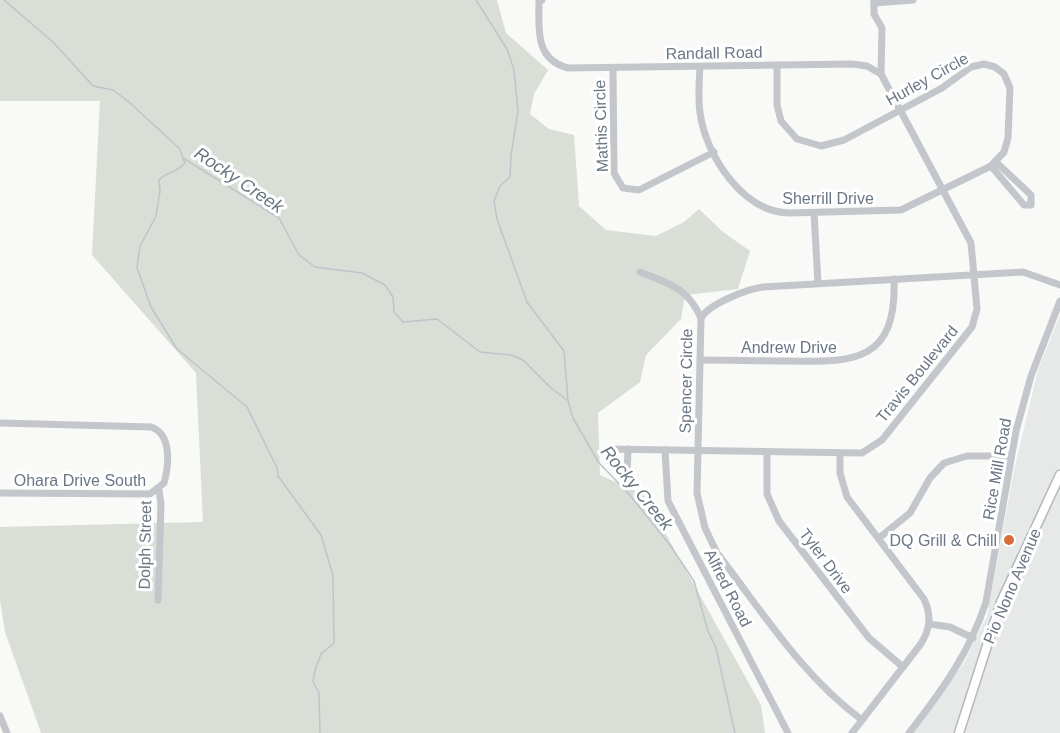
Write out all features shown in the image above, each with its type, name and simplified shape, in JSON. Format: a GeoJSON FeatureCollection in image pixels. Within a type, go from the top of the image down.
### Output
{"type":"FeatureCollection","features":[{"type":"Feature","properties":{"kind":"main road","name":"Pio Nono Avenue"},"geometry":{"type":"LineString","coordinates":[[959,733],[1001,602],[1060,475]]}},
{"type":"Feature","properties":{"kind":"street","name":"Randall Road"},"geometry":{"type":"LineString","coordinates":[[541,0],[539,38],[542,50],[548,58],[568,68],[861,64],[881,74]]}},
{"type":"Feature","properties":{"kind":"street"},"geometry":{"type":"LineString","coordinates":[[881,74],[882,28],[874,14],[874,1],[913,0]]}},
{"type":"Feature","properties":{"kind":"street","name":"Hurley Circle"},"geometry":{"type":"LineString","coordinates":[[777,65],[779,116],[787,130],[802,142],[814,146],[833,145],[901,110],[971,67],[984,64],[995,67],[1004,74],[1010,87],[1007,145],[994,164]]}},
{"type":"Feature","properties":{"kind":"street","name":"Sherrill Drive"},"geometry":{"type":"LineString","coordinates":[[700,67],[700,113],[714,152],[738,190],[757,205],[776,212],[901,210],[944,190]]}},
{"type":"Feature","properties":{"kind":"street","name":"Mathis Circle"},"geometry":{"type":"LineString","coordinates":[[613,68],[614,173],[623,188],[639,190],[714,152]]}},
{"type":"Feature","properties":{"kind":"street","name":"Travis Boulevard"},"geometry":{"type":"LineString","coordinates":[[607,449],[862,453],[882,440],[969,331],[976,314],[976,275],[970,239],[881,74]]}},
{"type":"Feature","properties":{"kind":"street"},"geometry":{"type":"LineString","coordinates":[[994,164],[1031,195],[1031,205],[1024,205],[994,164]]}},
{"type":"Feature","properties":{"kind":"street"},"geometry":{"type":"LineString","coordinates":[[944,190],[994,164]]}},
{"type":"Feature","properties":{"kind":"street"},"geometry":{"type":"LineString","coordinates":[[814,213],[818,283]]}},
{"type":"Feature","properties":{"kind":"street"},"geometry":{"type":"LineString","coordinates":[[640,272],[681,290],[691,299],[701,318]]}},
{"type":"Feature","properties":{"kind":"street","name":"Spencer Circle"},"geometry":{"type":"LineString","coordinates":[[862,720],[823,688],[804,666],[717,553],[707,534],[699,504],[701,318],[708,309],[754,288],[1023,272],[1060,285]]}},
{"type":"Feature","properties":{"kind":"street","name":"Andrew Drive"},"geometry":{"type":"LineString","coordinates":[[700,360],[831,363],[857,357],[877,343],[888,328],[894,310],[894,279]]}},
{"type":"Feature","properties":{"kind":"street","name":"Rice Mill Road"},"geometry":{"type":"LineString","coordinates":[[909,733],[951,677],[973,638],[986,602],[1011,456],[1031,376],[1060,301]]}},
{"type":"Feature","properties":{"kind":"street","name":"Dolph Street"},"geometry":{"type":"LineString","coordinates":[[0,423],[155,429],[164,437],[167,446],[165,479],[159,490],[161,504],[158,600]]}},
{"type":"Feature","properties":{"kind":"street"},"geometry":{"type":"LineString","coordinates":[[627,475],[628,449]]}},
{"type":"Feature","properties":{"kind":"street","name":"Alfred Road"},"geometry":{"type":"LineString","coordinates":[[665,450],[668,501],[788,733]]}},
{"type":"Feature","properties":{"kind":"street","name":"Tyler Drive"},"geometry":{"type":"LineString","coordinates":[[768,452],[767,490],[779,521],[869,638],[903,667]]}},
{"type":"Feature","properties":{"kind":"street"},"geometry":{"type":"LineString","coordinates":[[840,454],[840,473],[848,497],[924,599],[929,624],[922,641],[852,733]]}},
{"type":"Feature","properties":{"kind":"street"},"geometry":{"type":"LineString","coordinates":[[879,538],[910,513],[930,478],[944,463],[967,456],[1011,456]]}},
{"type":"Feature","properties":{"kind":"street","name":"Ohara Drive South"},"geometry":{"type":"LineString","coordinates":[[0,493],[146,495],[159,490]]}},
{"type":"Feature","properties":{"kind":"street"},"geometry":{"type":"LineString","coordinates":[[929,624],[951,627],[973,638]]}},
{"type":"Feature","properties":{"kind":"street"},"geometry":{"type":"LineString","coordinates":[[0,716],[4,731]]}},
{"type":"Feature","properties":{"kind":"shaded area"},"geometry":{"type":"Polygon","coordinates":[[[0,0],[497,0],[506,33],[548,70],[534,94],[530,114],[549,129],[574,135],[579,206],[606,230],[656,236],[684,222],[699,209],[723,232],[750,251],[738,289],[685,295],[681,319],[646,355],[640,382],[598,413],[600,475],[644,495],[761,705],[765,733],[41,733],[5,632],[0,600],[0,527],[203,522],[196,373],[92,255],[100,101],[0,101],[0,0]]]}},
{"type":"Feature","properties":{"kind":"shaded area"},"geometry":{"type":"Polygon","coordinates":[[[1060,315],[1060,733],[912,733],[965,661],[987,616],[1014,470],[1038,370],[1060,315]]]}},
{"type":"Feature","properties":{"kind":"waterway","name":"Rocky Creek"},"geometry":{"type":"LineString","coordinates":[[4,0],[54,43],[93,86],[113,90],[129,102],[179,148],[183,158],[279,218],[299,255],[315,267],[362,273],[385,285],[393,297],[394,312],[403,322],[437,319],[480,352],[511,355],[523,360],[551,388],[567,400]]}},
{"type":"Feature","properties":{"kind":"waterway"},"geometry":{"type":"LineString","coordinates":[[476,0],[507,49],[514,70],[518,111],[510,177],[500,186],[494,201],[497,219],[527,302],[564,351],[568,401],[573,418],[599,463],[629,494],[670,545],[694,581],[708,631],[716,648],[735,733]]}},
{"type":"Feature","properties":{"kind":"waterway"},"geometry":{"type":"LineString","coordinates":[[183,159],[185,163],[182,166],[159,180],[160,191],[156,216],[140,246],[137,268],[151,307],[177,349],[247,407],[277,468],[278,476],[321,535],[333,576],[334,643],[321,654],[313,682],[319,693],[320,733]]}},
{"type":"Feature","properties":{"kind":"place","name":"DQ Grill & Chill"},"geometry":{"type":"Point","coordinates":[1009,540]}}]}
